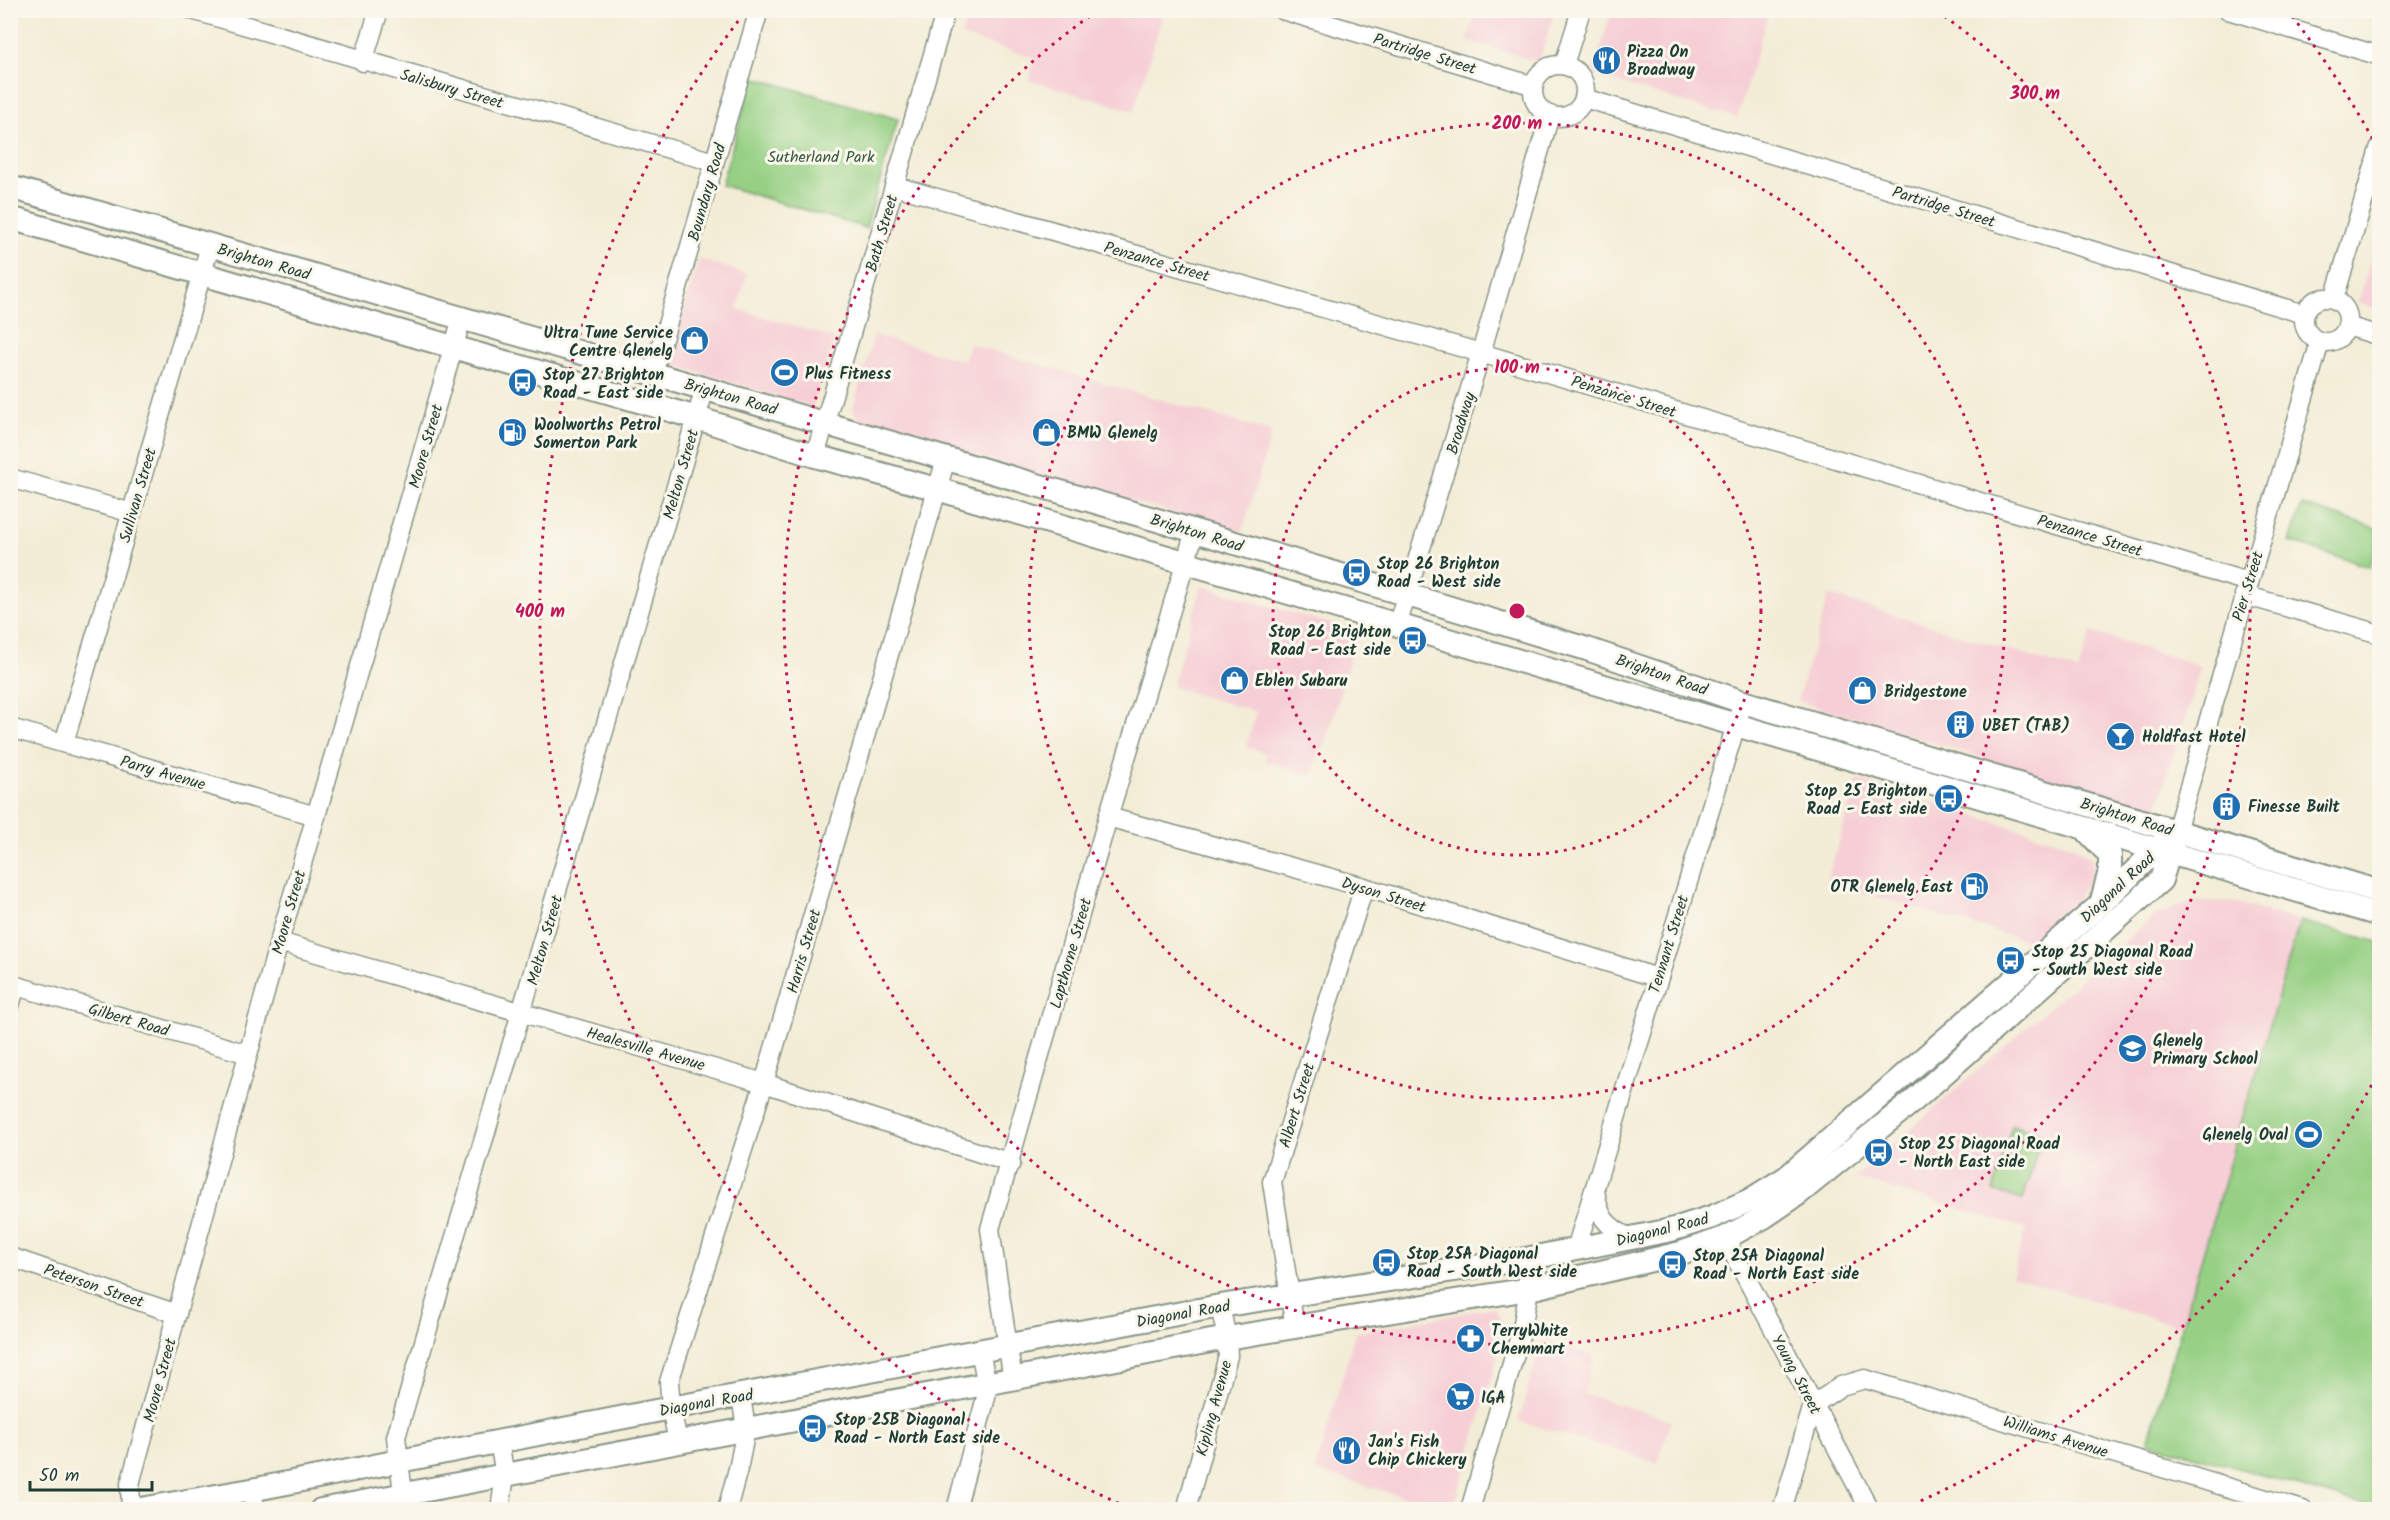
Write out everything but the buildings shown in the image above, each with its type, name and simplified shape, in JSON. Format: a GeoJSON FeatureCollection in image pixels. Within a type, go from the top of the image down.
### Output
{"type":"FeatureCollection","features":[{"type":"Feature","properties":{"kind":"main road","name":"Brighton Road"},"geometry":{"type":"LineString","coordinates":[[10,187],[1195,531],[1587,649],[1743,702],[2379,892]]}},
{"type":"Feature","properties":{"kind":"main road","name":"Brighton Road"},"geometry":{"type":"LineString","coordinates":[[10,218],[697,418],[815,456],[1186,562],[2379,915]]}},
{"type":"Feature","properties":{"kind":"main road"},"geometry":{"type":"LineString","coordinates":[[2086,830],[2110,855],[2110,871],[2100,905]]}},
{"type":"Feature","properties":{"kind":"main road","name":"Diagonal Road"},"geometry":{"type":"LineString","coordinates":[[133,1509],[254,1500],[397,1460],[1220,1306],[1526,1259],[1671,1230],[1712,1217],[1750,1200],[1787,1177],[2162,852],[2176,831]]}},
{"type":"Feature","properties":{"kind":"main road","name":"Diagonal Road"},"geometry":{"type":"LineString","coordinates":[[321,1509],[1227,1338],[1529,1289],[1681,1253],[1725,1238],[1764,1217],[1798,1194],[1913,1101],[2161,880],[2162,852]]}},
{"type":"Feature","properties":{"kind":"street","name":"Salisbury Street"},"geometry":{"type":"LineString","coordinates":[[192,10],[363,62],[714,162]]}},
{"type":"Feature","properties":{"kind":"street"},"geometry":{"type":"LineString","coordinates":[[363,62],[379,10]]}},
{"type":"Feature","properties":{"kind":"street","name":"Boundary Road"},"geometry":{"type":"LineString","coordinates":[[653,373],[759,10]]}},
{"type":"Feature","properties":{"kind":"street","name":"Bath Street"},"geometry":{"type":"LineString","coordinates":[[815,456],[946,10]]}},
{"type":"Feature","properties":{"kind":"street","name":"Partridge Street"},"geometry":{"type":"LineString","coordinates":[[1282,10],[1534,86]]}},
{"type":"Feature","properties":{"kind":"street"},"geometry":{"type":"LineString","coordinates":[[1564,65],[1581,10]]}},
{"type":"Feature","properties":{"kind":"street"},"geometry":{"type":"LineString","coordinates":[[2228,10],[2379,56]]}},
{"type":"Feature","properties":{"kind":"street"},"geometry":{"type":"LineString","coordinates":[[1564,65],[1579,74],[1585,90],[1584,99],[1574,112],[1558,117],[1550,115],[1537,104],[1534,86],[1537,78],[1548,67],[1564,65]]}},
{"type":"Feature","properties":{"kind":"street","name":"Partridge Street"},"geometry":{"type":"LineString","coordinates":[[1584,99],[2304,314]]}},
{"type":"Feature","properties":{"kind":"street","name":"Broadway"},"geometry":{"type":"LineString","coordinates":[[1397,626],[1481,353],[1550,115]]}},
{"type":"Feature","properties":{"kind":"street"},"geometry":{"type":"LineString","coordinates":[[2334,299],[2379,146]]}},
{"type":"Feature","properties":{"kind":"street","name":"Penzance Street"},"geometry":{"type":"LineString","coordinates":[[895,186],[1481,353],[2246,589],[2379,634]]}},
{"type":"Feature","properties":{"kind":"street","name":"Sullivan Street"},"geometry":{"type":"LineString","coordinates":[[64,743],[210,246]]}},
{"type":"Feature","properties":{"kind":"street"},"geometry":{"type":"LineString","coordinates":[[2327,297],[2334,299],[2344,307],[2347,326],[2344,333],[2333,341],[2320,342],[2313,339],[2304,328],[2304,314],[2312,301],[2327,297]]}},
{"type":"Feature","properties":{"kind":"street","name":"Moore Street"},"geometry":{"type":"LineString","coordinates":[[133,1509],[130,1484],[248,1054],[462,318]]}},
{"type":"Feature","properties":{"kind":"street"},"geometry":{"type":"LineString","coordinates":[[2347,326],[2379,336]]}},
{"type":"Feature","properties":{"kind":"street","name":"Pier Street"},"geometry":{"type":"LineString","coordinates":[[2176,831],[2320,342]]}},
{"type":"Feature","properties":{"kind":"street","name":"Melton Street"},"geometry":{"type":"LineString","coordinates":[[403,1493],[397,1460],[396,1437],[705,388]]}},
{"type":"Feature","properties":{"kind":"street","name":"Harris Street"},"geometry":{"type":"LineString","coordinates":[[678,1442],[671,1408],[669,1382],[764,1083],[946,459]]}},
{"type":"Feature","properties":{"kind":"street"},"geometry":{"type":"LineString","coordinates":[[10,478],[132,513]]}},
{"type":"Feature","properties":{"kind":"street","name":"Lapthorne Street"},"geometry":{"type":"LineString","coordinates":[[1013,1380],[1006,1346],[990,1229],[1011,1163],[1108,817],[1195,531]]}},
{"type":"Feature","properties":{"kind":"street","name":"Tennant Street"},"geometry":{"type":"LineString","coordinates":[[1576,1249],[1743,702]]}},
{"type":"Feature","properties":{"kind":"street","name":"Parry Avenue"},"geometry":{"type":"LineString","coordinates":[[10,728],[316,816]]}},
{"type":"Feature","properties":{"kind":"street","name":"Dyson Street"},"geometry":{"type":"LineString","coordinates":[[1108,817],[1364,887],[1658,978]]}},
{"type":"Feature","properties":{"kind":"street","name":"Albert Street"},"geometry":{"type":"LineString","coordinates":[[1295,1328],[1272,1182],[1364,887]]}},
{"type":"Feature","properties":{"kind":"street","name":"Healesville Avenue"},"geometry":{"type":"LineString","coordinates":[[279,942],[764,1083],[1011,1163]]}},
{"type":"Feature","properties":{"kind":"street"},"geometry":{"type":"LineString","coordinates":[[10,1005],[13,985]]}},
{"type":"Feature","properties":{"kind":"street","name":"Gilbert Road"},"geometry":{"type":"LineString","coordinates":[[13,985],[248,1054]]}},
{"type":"Feature","properties":{"kind":"street"},"geometry":{"type":"LineString","coordinates":[[1595,1187],[1597,1207],[1610,1228],[1630,1238]]}},
{"type":"Feature","properties":{"kind":"street","name":"Young Street"},"geometry":{"type":"LineString","coordinates":[[1725,1238],[1870,1509]]}},
{"type":"Feature","properties":{"kind":"street","name":"Peterson Street"},"geometry":{"type":"LineString","coordinates":[[10,1257],[177,1314]]}},
{"type":"Feature","properties":{"kind":"street"},"geometry":{"type":"LineString","coordinates":[[1470,1509],[1520,1338],[1529,1289],[1526,1259]]}},
{"type":"Feature","properties":{"kind":"street"},"geometry":{"type":"LineString","coordinates":[[1495,1295],[1506,1298],[1515,1307],[1520,1338]]}},
{"type":"Feature","properties":{"kind":"street","name":"Kipling Avenue"},"geometry":{"type":"LineString","coordinates":[[1186,1509],[1223,1382],[1228,1356],[1227,1338],[1220,1306]]}},
{"type":"Feature","properties":{"kind":"street"},"geometry":{"type":"LineString","coordinates":[[956,1509],[982,1417],[987,1385],[980,1351]]}},
{"type":"Feature","properties":{"kind":"street","name":"Williams Avenue"},"geometry":{"type":"LineString","coordinates":[[1813,1405],[1841,1386],[1865,1379],[2303,1509]]}},
{"type":"Feature","properties":{"kind":"street"},"geometry":{"type":"LineString","coordinates":[[726,1509],[739,1465],[746,1429],[741,1396]]}},
{"type":"Feature","properties":{"kind":"street"},"geometry":{"type":"LineString","coordinates":[[1782,1509],[1813,1405]]}},
{"type":"Feature","properties":{"kind":"street"},"geometry":{"type":"LineString","coordinates":[[499,1442],[505,1475],[504,1495],[500,1509]]}},
{"type":"Feature","properties":{"kind":"shaded area"},"geometry":{"type":"Polygon","coordinates":[[[969,10],[1164,11],[1134,111],[1029,80],[1035,58],[961,36],[969,10]]]}},
{"type":"Feature","properties":{"kind":"shaded area"},"geometry":{"type":"Polygon","coordinates":[[[1476,11],[1555,11],[1539,62],[1467,40],[1476,11]]]}},
{"type":"Feature","properties":{"kind":"shaded area"},"geometry":{"type":"Polygon","coordinates":[[[1612,11],[1769,11],[1737,118],[1592,75],[1612,11]]]}},
{"type":"Feature","properties":{"kind":"shaded area"},"geometry":{"type":"Polygon","coordinates":[[[2379,231],[2379,309],[2358,303],[2379,231]]]}},
{"type":"Feature","properties":{"kind":"shaded area"},"geometry":{"type":"Polygon","coordinates":[[[699,259],[747,274],[737,309],[834,338],[813,407],[667,363],[699,259]]]}},
{"type":"Feature","properties":{"kind":"shaded area"},"geometry":{"type":"Polygon","coordinates":[[[874,335],[964,361],[969,344],[1272,432],[1242,533],[859,422],[853,409],[874,335]]]}},
{"type":"Feature","properties":{"kind":"shaded area"},"geometry":{"type":"Polygon","coordinates":[[[1202,586],[1358,632],[1324,749],[1320,748],[1312,775],[1265,761],[1267,754],[1246,747],[1256,712],[1172,687],[1202,586]]]}},
{"type":"Feature","properties":{"kind":"shaded area"},"geometry":{"type":"Polygon","coordinates":[[[1829,595],[2078,671],[2091,632],[2201,666],[2156,811],[1797,701],[1829,595]]]}},
{"type":"Feature","properties":{"kind":"shaded area"},"geometry":{"type":"Polygon","coordinates":[[[1858,780],[2071,845],[2092,858],[2093,875],[2069,910],[2031,942],[1826,882],[1858,780]]]}},
{"type":"Feature","properties":{"kind":"shaded area","name":"Glenelg Primary School"},"geometry":{"type":"Polygon","coordinates":[[[2229,901],[2300,921],[2183,1327],[2012,1277],[2026,1228],[1854,1178],[2153,917],[2189,902],[2229,901]]]}},
{"type":"Feature","properties":{"kind":"shaded area"},"geometry":{"type":"Polygon","coordinates":[[[1494,1307],[1506,1329],[1453,1509],[1445,1509],[1315,1471],[1355,1333],[1494,1307]]]}},
{"type":"Feature","properties":{"kind":"shaded area"},"geometry":{"type":"Polygon","coordinates":[[[1542,1341],[1594,1356],[1584,1394],[1671,1420],[1658,1463],[1518,1421],[1542,1341]]]}},
{"type":"Feature","properties":{"kind":"green space","name":"Sutherland Park"},"geometry":{"type":"Polygon","coordinates":[[[753,77],[898,119],[866,228],[721,185],[753,77]]]}},
{"type":"Feature","properties":{"kind":"green space"},"geometry":{"type":"Polygon","coordinates":[[[2302,505],[2379,529],[2370,567],[2290,542],[2302,505]]]}},
{"type":"Feature","properties":{"kind":"green space","name":"Glenelg Oval"},"geometry":{"type":"Polygon","coordinates":[[[2300,921],[2379,942],[2379,1509],[2148,1442],[2300,921]]]}},
{"type":"Feature","properties":{"kind":"green space"},"geometry":{"type":"Polygon","coordinates":[[[2012,1125],[2042,1134],[2023,1200],[1993,1191],[2012,1125]]]}},
{"type":"Feature","properties":{"kind":"place","name":"Pizza On Broadway"},"geometry":{"type":"Point","coordinates":[1606,60]}},
{"type":"Feature","properties":{"kind":"place","name":"Ultra Tune Service Centre Glenelg"},"geometry":{"type":"Point","coordinates":[694,341]}},
{"type":"Feature","properties":{"kind":"place","name":"Plus Fitness"},"geometry":{"type":"Point","coordinates":[784,373]}},
{"type":"Feature","properties":{"kind":"place","name":"Stop 27 Brighton Road - East side"},"geometry":{"type":"Point","coordinates":[522,383]}},
{"type":"Feature","properties":{"kind":"place","name":"BMW Glenelg"},"geometry":{"type":"Point","coordinates":[1046,432]}},
{"type":"Feature","properties":{"kind":"place","name":"Woolworths Petrol Somerton Park"},"geometry":{"type":"Point","coordinates":[513,433]}},
{"type":"Feature","properties":{"kind":"place","name":"Stop 26 Brighton Road - West side"},"geometry":{"type":"Point","coordinates":[1356,572]}},
{"type":"Feature","properties":{"kind":"place","name":"Stop 26 Brighton Road - East side"},"geometry":{"type":"Point","coordinates":[1412,640]}},
{"type":"Feature","properties":{"kind":"place","name":"Eblen Subaru"},"geometry":{"type":"Point","coordinates":[1234,680]}},
{"type":"Feature","properties":{"kind":"place","name":"Bridgestone"},"geometry":{"type":"Point","coordinates":[1863,691]}},
{"type":"Feature","properties":{"kind":"place","name":"UBET (TAB)"},"geometry":{"type":"Point","coordinates":[1961,725]}},
{"type":"Feature","properties":{"kind":"place","name":"Holdfast Hotel"},"geometry":{"type":"Point","coordinates":[2121,736]}},
{"type":"Feature","properties":{"kind":"place","name":"Stop 25 Brighton Road - East side"},"geometry":{"type":"Point","coordinates":[1948,799]}},
{"type":"Feature","properties":{"kind":"place","name":"Finesse Built"},"geometry":{"type":"Point","coordinates":[2227,806]}},
{"type":"Feature","properties":{"kind":"place","name":"OTR Glenelg East"},"geometry":{"type":"Point","coordinates":[1974,886]}},
{"type":"Feature","properties":{"kind":"place","name":"Stop 25 Diagonal Road - South West side"},"geometry":{"type":"Point","coordinates":[2011,960]}},
{"type":"Feature","properties":{"kind":"place","name":"Glenelg Primary School"},"geometry":{"type":"Point","coordinates":[2132,1049]}},
{"type":"Feature","properties":{"kind":"place","name":"Glenelg Oval"},"geometry":{"type":"Point","coordinates":[2309,1134]}},
{"type":"Feature","properties":{"kind":"place","name":"Stop 25 Diagonal Road - North East side"},"geometry":{"type":"Point","coordinates":[1878,1152]}},
{"type":"Feature","properties":{"kind":"place","name":"Stop 25A Diagonal Road - South West side"},"geometry":{"type":"Point","coordinates":[1386,1262]}},
{"type":"Feature","properties":{"kind":"place","name":"Stop 25A Diagonal Road - North East side"},"geometry":{"type":"Point","coordinates":[1672,1264]}},
{"type":"Feature","properties":{"kind":"place","name":"TerryWhite Chemmart"},"geometry":{"type":"Point","coordinates":[1470,1339]}},
{"type":"Feature","properties":{"kind":"place","name":"IGA"},"geometry":{"type":"Point","coordinates":[1460,1397]}},
{"type":"Feature","properties":{"kind":"place","name":"Stop 25B Diagonal Road - North East side"},"geometry":{"type":"Point","coordinates":[813,1428]}},
{"type":"Feature","properties":{"kind":"place","name":"Jan's Fish Chip Chickery"},"geometry":{"type":"Point","coordinates":[1347,1450]}}]}
